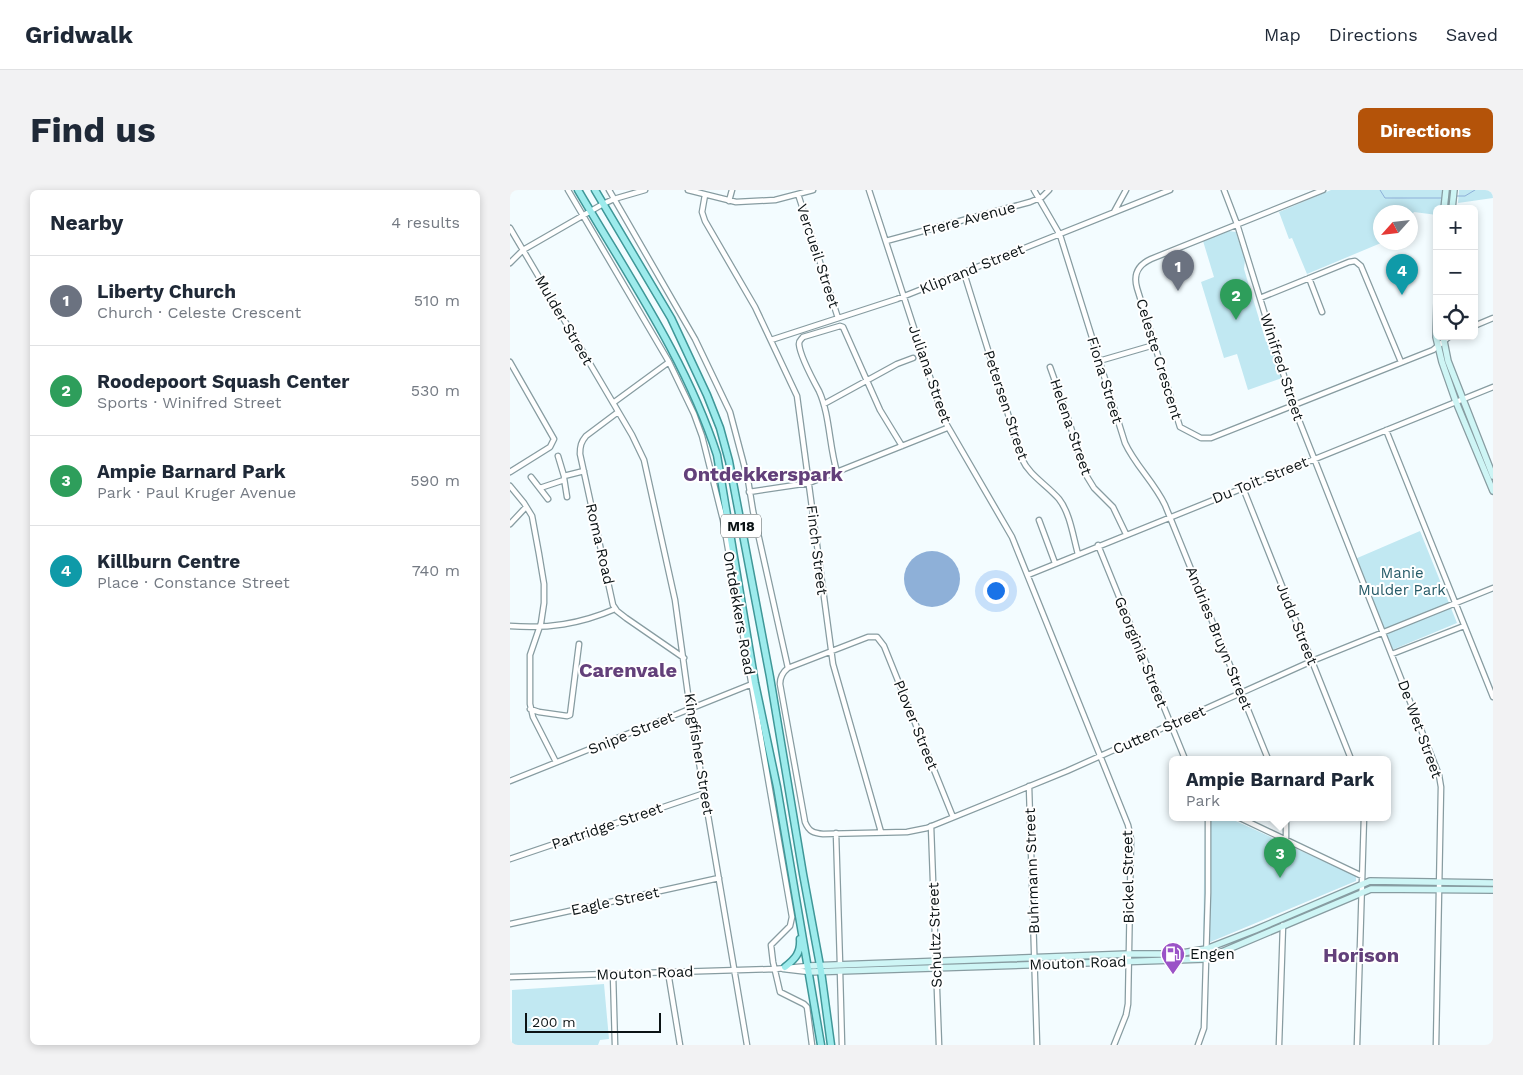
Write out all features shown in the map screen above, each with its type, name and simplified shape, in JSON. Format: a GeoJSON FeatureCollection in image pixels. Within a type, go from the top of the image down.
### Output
{"type":"FeatureCollection","features":[{"type":"Feature","properties":{"kind":"main road","name":"Ontdekkers Road"},"geometry":{"type":"LineString","coordinates":[[578,190],[660,326],[696,397],[717,455],[755,684],[777,787],[821,1045]]}},
{"type":"Feature","properties":{"kind":"main road","name":"Ontdekkers Road"},"geometry":{"type":"LineString","coordinates":[[595,190],[672,318],[720,428],[729,461],[770,677],[803,874],[821,968],[831,1045]]}},
{"type":"Feature","properties":{"kind":"main road"},"geometry":{"type":"LineString","coordinates":[[1444,205],[1446,190]]}},
{"type":"Feature","properties":{"kind":"main road"},"geometry":{"type":"LineString","coordinates":[[1452,205],[1454,190]]}},
{"type":"Feature","properties":{"kind":"main road"},"geometry":{"type":"LineString","coordinates":[[1437,340],[1438,347],[1459,401],[1480,451],[1493,476]]}},
{"type":"Feature","properties":{"kind":"main road"},"geometry":{"type":"LineString","coordinates":[[1443,340],[1459,401]]}},
{"type":"Feature","properties":{"kind":"main road"},"geometry":{"type":"LineString","coordinates":[[1480,451],[1493,491]]}},
{"type":"Feature","properties":{"kind":"main road","name":"Mouton Road"},"geometry":{"type":"LineString","coordinates":[[1035,961],[1129,954],[1176,954],[1206,949],[1282,919],[1362,883],[1377,881],[1493,883]]}},
{"type":"Feature","properties":{"kind":"main road","name":"Mouton Road"},"geometry":{"type":"LineString","coordinates":[[808,969],[840,964],[1205,959],[1283,927],[1362,891],[1377,888],[1493,890]]}},
{"type":"Feature","properties":{"kind":"main road"},"geometry":{"type":"LineString","coordinates":[[780,968],[796,958],[800,950],[799,915]]}},
{"type":"Feature","properties":{"kind":"main road","name":"Mouton Road"},"geometry":{"type":"LineString","coordinates":[[821,968],[840,970],[936,964]]}},
{"type":"Feature","properties":{"kind":"street","name":"Ontdekkers Road"},"geometry":{"type":"LineString","coordinates":[[568,190],[668,362],[697,422],[714,480],[723,520],[792,919],[790,926],[771,945],[780,968],[780,992],[804,1004],[806,1007],[812,1045]]}},
{"type":"Feature","properties":{"kind":"street"},"geometry":{"type":"LineString","coordinates":[[609,190],[695,339],[722,393],[736,433],[788,668],[831,652]]}},
{"type":"Feature","properties":{"kind":"street"},"geometry":{"type":"LineString","coordinates":[[510,263],[523,250],[582,215],[614,198],[644,190]]}},
{"type":"Feature","properties":{"kind":"street"},"geometry":{"type":"LineString","coordinates":[[688,190],[729,201],[770,200],[813,190]]}},
{"type":"Feature","properties":{"kind":"street"},"geometry":{"type":"LineString","coordinates":[[729,201],[732,190]]}},
{"type":"Feature","properties":{"kind":"street","name":"Juliana Street"},"geometry":{"type":"LineString","coordinates":[[869,190],[947,428],[1009,530],[1028,575]]}},
{"type":"Feature","properties":{"kind":"street","name":"Fiona Street"},"geometry":{"type":"LineString","coordinates":[[1034,190],[1060,235],[1125,443],[1132,456],[1160,493],[1170,516]]}},
{"type":"Feature","properties":{"kind":"street","name":"Frere Avenue"},"geometry":{"type":"LineString","coordinates":[[886,241],[1040,199],[1049,190]]}},
{"type":"Feature","properties":{"kind":"street"},"geometry":{"type":"LineString","coordinates":[[1114,212],[1126,190]]}},
{"type":"Feature","properties":{"kind":"street","name":"Kliprand Street"},"geometry":{"type":"LineString","coordinates":[[771,340],[904,296],[1170,190]]}},
{"type":"Feature","properties":{"kind":"street","name":"Winifred Street"},"geometry":{"type":"LineString","coordinates":[[1224,190],[1237,224],[1293,405],[1314,459]]}},
{"type":"Feature","properties":{"kind":"street","name":"Celeste Crescent"},"geometry":{"type":"LineString","coordinates":[[1323,190],[1151,259],[1139,266],[1135,282],[1179,424],[1183,429],[1201,438],[1211,438],[1438,347],[1442,340]]}},
{"type":"Feature","properties":{"kind":"street","name":"Vercueil Street"},"geometry":{"type":"LineString","coordinates":[[798,194],[838,318]]}},
{"type":"Feature","properties":{"kind":"street","name":"Finch Street"},"geometry":{"type":"LineString","coordinates":[[705,195],[702,212],[705,220],[755,307],[797,396],[834,669],[880,832]]}},
{"type":"Feature","properties":{"kind":"street","name":"Mulder Street"},"geometry":{"type":"LineString","coordinates":[[510,228],[618,412]]}},
{"type":"Feature","properties":{"kind":"street"},"geometry":{"type":"LineString","coordinates":[[1260,298],[1348,262],[1355,261],[1361,266],[1401,362]]}},
{"type":"Feature","properties":{"kind":"street","name":"Petersen Street"},"geometry":{"type":"LineString","coordinates":[[964,273],[1022,459],[1026,468],[1060,500],[1078,554]]}},
{"type":"Feature","properties":{"kind":"street"},"geometry":{"type":"LineString","coordinates":[[1309,278],[1322,312]]}},
{"type":"Feature","properties":{"kind":"street"},"geometry":{"type":"LineString","coordinates":[[1478,324],[1493,318]]}},
{"type":"Feature","properties":{"kind":"street"},"geometry":{"type":"LineString","coordinates":[[837,472],[824,404],[799,344],[800,339],[803,337],[840,326],[843,327],[880,410],[902,446]]}},
{"type":"Feature","properties":{"kind":"street"},"geometry":{"type":"LineString","coordinates":[[1100,361],[1154,345]]}},
{"type":"Feature","properties":{"kind":"street"},"geometry":{"type":"LineString","coordinates":[[824,404],[913,358]]}},
{"type":"Feature","properties":{"kind":"street"},"geometry":{"type":"LineString","coordinates":[[510,362],[553,436],[554,441],[550,448],[510,472]]}},
{"type":"Feature","properties":{"kind":"street"},"geometry":{"type":"LineString","coordinates":[[613,403],[668,362]]}},
{"type":"Feature","properties":{"kind":"street","name":"Helena Street"},"geometry":{"type":"LineString","coordinates":[[1050,367],[1066,409],[1086,475],[1094,488],[1114,507],[1126,534]]}},
{"type":"Feature","properties":{"kind":"street","name":"Du Toit Street"},"geometry":{"type":"LineString","coordinates":[[1028,575],[1493,387]]}},
{"type":"Feature","properties":{"kind":"street","name":"Roma Road"},"geometry":{"type":"LineString","coordinates":[[615,609],[580,454],[583,440],[618,412]]}},
{"type":"Feature","properties":{"kind":"street","name":"Kingfisher Street"},"geometry":{"type":"LineString","coordinates":[[618,412],[644,460],[674,592],[690,709],[748,1045]]}},
{"type":"Feature","properties":{"kind":"street"},"geometry":{"type":"LineString","coordinates":[[750,492],[809,483],[947,428]]}},
{"type":"Feature","properties":{"kind":"street"},"geometry":{"type":"LineString","coordinates":[[1386,430],[1493,697]]}},
{"type":"Feature","properties":{"kind":"street"},"geometry":{"type":"LineString","coordinates":[[558,456],[564,478],[566,497]]}},
{"type":"Feature","properties":{"kind":"street","name":"De Wet Street"},"geometry":{"type":"LineString","coordinates":[[1314,459],[1439,775],[1441,787],[1436,1045]]}},
{"type":"Feature","properties":{"kind":"street"},"geometry":{"type":"LineString","coordinates":[[540,488],[584,471]]}},
{"type":"Feature","properties":{"kind":"street"},"geometry":{"type":"LineString","coordinates":[[531,477],[548,499]]}},
{"type":"Feature","properties":{"kind":"street"},"geometry":{"type":"LineString","coordinates":[[510,486],[526,506],[533,521],[544,584],[544,604],[530,655],[530,709],[556,762]]}},
{"type":"Feature","properties":{"kind":"street","name":"Judd Street"},"geometry":{"type":"LineString","coordinates":[[1242,488],[1350,756]]}},
{"type":"Feature","properties":{"kind":"street"},"geometry":{"type":"LineString","coordinates":[[510,524],[526,506]]}},
{"type":"Feature","properties":{"kind":"street","name":"Andries Bruyn Street"},"geometry":{"type":"LineString","coordinates":[[1170,516],[1267,756]]}},
{"type":"Feature","properties":{"kind":"street"},"geometry":{"type":"LineString","coordinates":[[1039,520],[1055,563]]}},
{"type":"Feature","properties":{"kind":"street","name":"Georginia Street"},"geometry":{"type":"LineString","coordinates":[[1098,546],[1184,756]]}},
{"type":"Feature","properties":{"kind":"street","name":"Bickel Street"},"geometry":{"type":"LineString","coordinates":[[1028,575],[1128,825],[1130,835],[1129,961],[1126,1015],[1114,1045]]}},
{"type":"Feature","properties":{"kind":"street","name":"Cutten Street"},"geometry":{"type":"LineString","coordinates":[[788,668],[782,674],[780,684],[805,822],[810,831],[816,834],[907,832],[932,826],[1100,757],[1312,661],[1493,588]]}},
{"type":"Feature","properties":{"kind":"street"},"geometry":{"type":"LineString","coordinates":[[510,626],[539,627],[578,622],[615,609],[633,624],[684,658]]}},
{"type":"Feature","properties":{"kind":"street"},"geometry":{"type":"LineString","coordinates":[[1392,654],[1464,626]]}},
{"type":"Feature","properties":{"kind":"street","name":"Plover Street"},"geometry":{"type":"LineString","coordinates":[[831,652],[868,637],[875,636],[880,640],[953,817]]}},
{"type":"Feature","properties":{"kind":"street"},"geometry":{"type":"LineString","coordinates":[[530,709],[570,715],[579,644]]}},
{"type":"Feature","properties":{"kind":"street","name":"Snipe Street"},"geometry":{"type":"LineString","coordinates":[[510,781],[752,684]]}},
{"type":"Feature","properties":{"kind":"street","name":"Buhrmann Street"},"geometry":{"type":"LineString","coordinates":[[1029,786],[1037,1045]]}},
{"type":"Feature","properties":{"kind":"street","name":"Partridge Street"},"geometry":{"type":"LineString","coordinates":[[510,859],[705,793]]}},
{"type":"Feature","properties":{"kind":"street"},"geometry":{"type":"LineString","coordinates":[[1198,1045],[1204,1028],[1208,821]]}},
{"type":"Feature","properties":{"kind":"street"},"geometry":{"type":"LineString","coordinates":[[1246,821],[1347,867],[1362,876]]}},
{"type":"Feature","properties":{"kind":"street"},"geometry":{"type":"LineString","coordinates":[[1286,821],[1286,840]]}},
{"type":"Feature","properties":{"kind":"street"},"geometry":{"type":"LineString","coordinates":[[1357,1045],[1364,821]]}},
{"type":"Feature","properties":{"kind":"street","name":"Schultz Street"},"geometry":{"type":"LineString","coordinates":[[932,826],[939,1045]]}},
{"type":"Feature","properties":{"kind":"street"},"geometry":{"type":"LineString","coordinates":[[836,834],[840,964]]}},
{"type":"Feature","properties":{"kind":"street","name":"Eagle Street"},"geometry":{"type":"LineString","coordinates":[[510,924],[719,878]]}},
{"type":"Feature","properties":{"kind":"street"},"geometry":{"type":"LineString","coordinates":[[1279,1045],[1282,919]]}},
{"type":"Feature","properties":{"kind":"street","name":"Mouton Road"},"geometry":{"type":"LineString","coordinates":[[510,977],[780,968],[808,969]]}},
{"type":"Feature","properties":{"kind":"street"},"geometry":{"type":"LineString","coordinates":[[840,970],[842,1045]]}},
{"type":"Feature","properties":{"kind":"street"},"geometry":{"type":"LineString","coordinates":[[668,972],[680,1045]]}},
{"type":"Feature","properties":{"kind":"street"},"geometry":{"type":"LineString","coordinates":[[613,974],[615,1045]]}},
{"type":"Feature","properties":{"kind":"green space"},"geometry":{"type":"Polygon","coordinates":[[[1331,190],[1443,190],[1442,205],[1433,205],[1433,214],[1418,213],[1418,205],[1373,205],[1373,246],[1307,274],[1292,238],[1289,239],[1279,212],[1331,190]]]}},
{"type":"Feature","properties":{"kind":"green space"},"geometry":{"type":"Polygon","coordinates":[[[1459,190],[1493,190],[1493,198],[1458,203],[1459,190]]]}},
{"type":"Feature","properties":{"kind":"green space"},"geometry":{"type":"Polygon","coordinates":[[[1229,231],[1236,232],[1245,260],[1244,269],[1266,342],[1271,341],[1282,378],[1248,390],[1237,354],[1224,358],[1201,282],[1214,277],[1203,241],[1229,231]]]}},
{"type":"Feature","properties":{"kind":"green space","name":"Manie Mulder Park"},"geometry":{"type":"Polygon","coordinates":[[[1420,531],[1457,623],[1392,650],[1355,559],[1420,531]]]}},
{"type":"Feature","properties":{"kind":"green space"},"geometry":{"type":"Polygon","coordinates":[[[1205,821],[1236,821],[1356,876],[1356,881],[1203,945],[1205,821]]]}},
{"type":"Feature","properties":{"kind":"green space"},"geometry":{"type":"Polygon","coordinates":[[[604,984],[609,1039],[600,1040],[598,1045],[512,1045],[512,990],[604,984]]]}},
{"type":"Feature","properties":{"kind":"water"},"geometry":{"type":"Polygon","coordinates":[[[926,551],[938,551],[948,555],[956,563],[960,579],[956,595],[948,603],[938,607],[926,607],[916,603],[908,595],[904,585],[904,573],[908,563],[916,555],[926,551]]]}},
{"type":"Feature","properties":{"kind":"waterway"},"geometry":{"type":"LineString","coordinates":[[1380,190],[1385,198],[1441,198]]}},
{"type":"Feature","properties":{"kind":"waterway"},"geometry":{"type":"LineString","coordinates":[[1457,196],[1465,196],[1475,190]]}},
{"type":"Feature","properties":{"kind":"place","name":"Liberty Church"},"geometry":{"type":"Point","coordinates":[1178,291]}},
{"type":"Feature","properties":{"kind":"place","name":"Killburn Centre"},"geometry":{"type":"Point","coordinates":[1402,295]}},
{"type":"Feature","properties":{"kind":"place","name":"Roodepoort Squash Center"},"geometry":{"type":"Point","coordinates":[1236,320]}},
{"type":"Feature","properties":{"kind":"place","name":"Ampie Barnard Park"},"geometry":{"type":"Point","coordinates":[1280,878]}},
{"type":"Feature","properties":{"kind":"place","name":"Engen"},"geometry":{"type":"Point","coordinates":[1173,975]}},
{"type":"Feature","properties":{"kind":"district","name":"Ontdekkerspark"},"geometry":{"type":"Point","coordinates":[763,474]}},
{"type":"Feature","properties":{"kind":"district","name":"Carenvale"},"geometry":{"type":"Point","coordinates":[628,670]}},
{"type":"Feature","properties":{"kind":"district","name":"Horison"},"geometry":{"type":"Point","coordinates":[1361,955]}}]}
